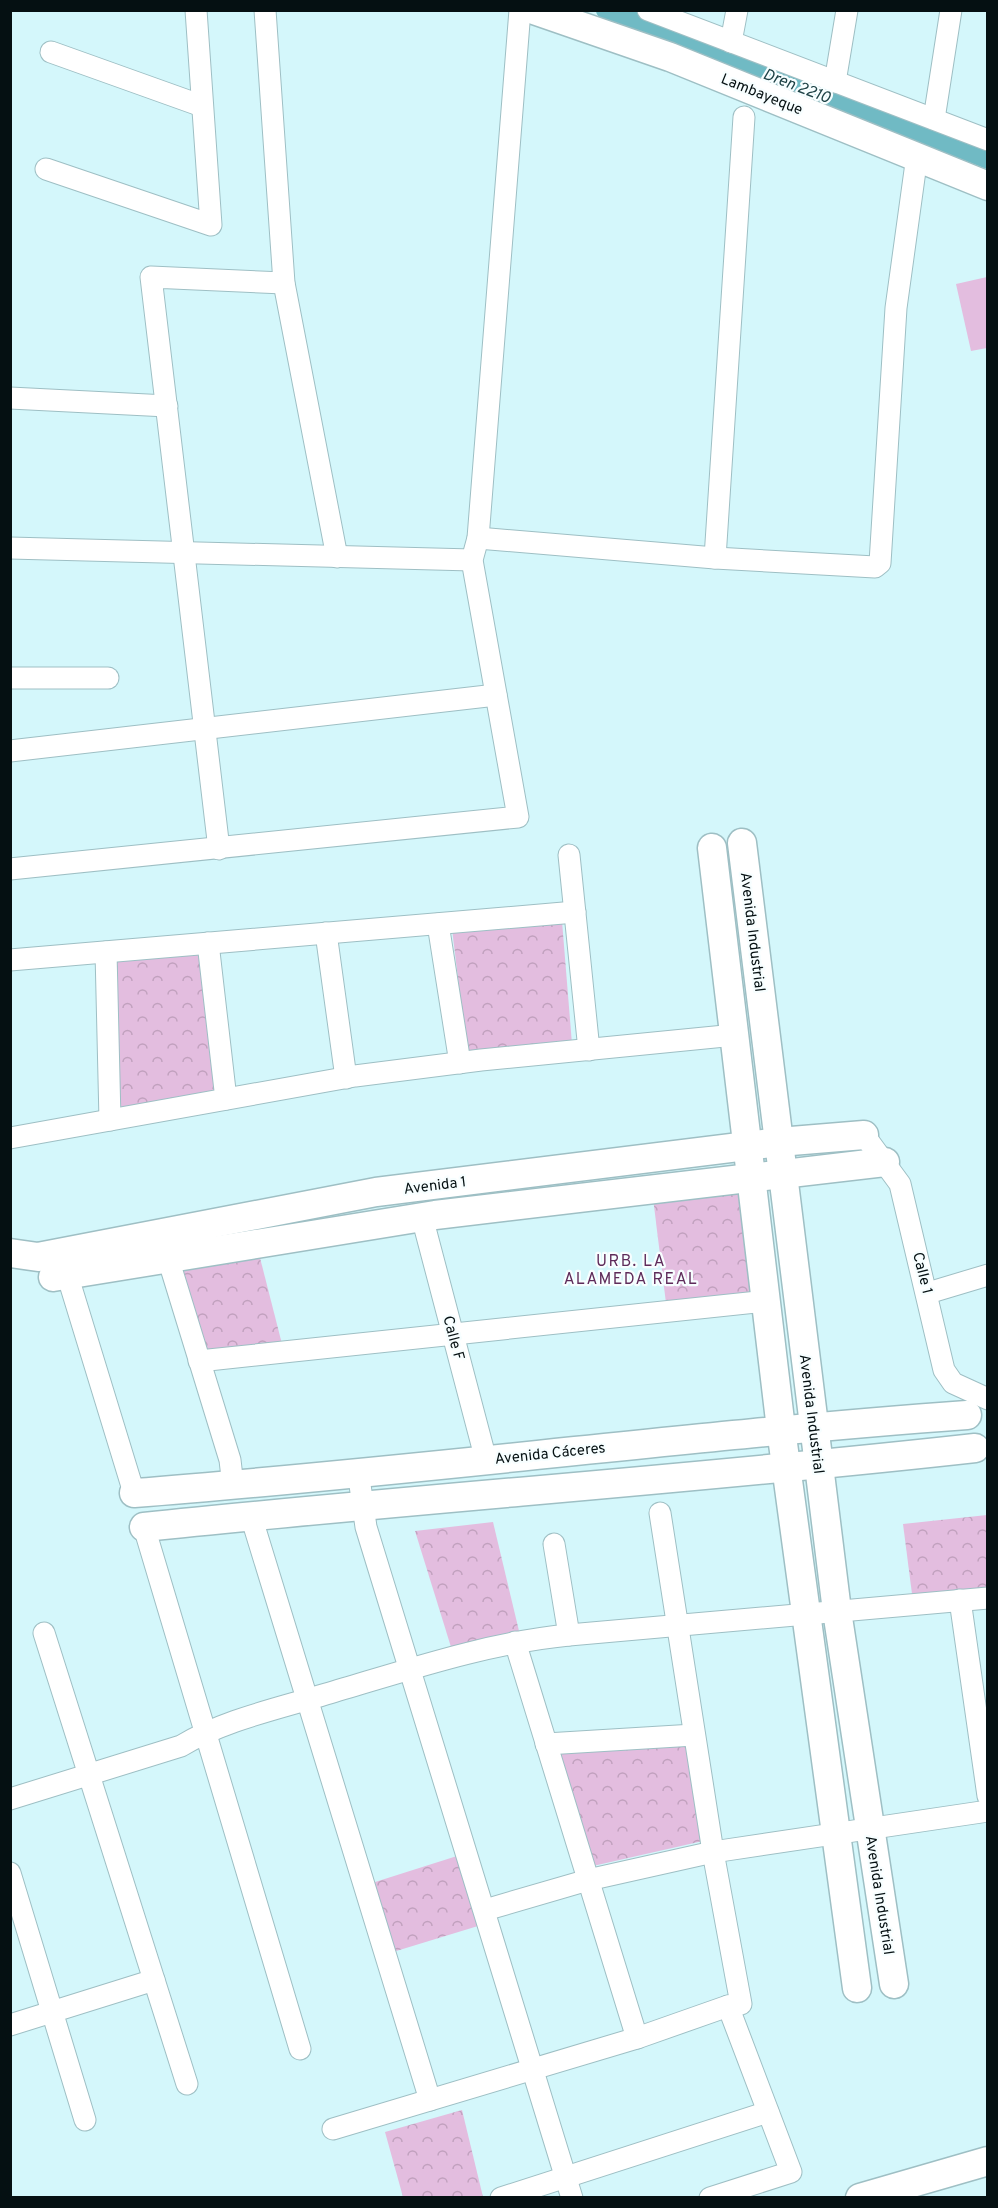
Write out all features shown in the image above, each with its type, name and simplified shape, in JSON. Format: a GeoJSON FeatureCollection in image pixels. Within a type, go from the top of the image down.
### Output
{"type":"FeatureCollection","features":[{"type":"Feature","properties":{"kind":"street"},"geometry":{"type":"LineString","coordinates":[[46,170],[211,225],[196,10]]}},
{"type":"Feature","properties":{"kind":"street"},"geometry":{"type":"LineString","coordinates":[[265,10],[284,283],[337,557]]}},
{"type":"Feature","properties":{"kind":"street"},"geometry":{"type":"LineString","coordinates":[[10,869],[518,816],[472,560],[478,538],[520,10]]}},
{"type":"Feature","properties":{"kind":"street","name":"Lambayeque"},"geometry":{"type":"LineString","coordinates":[[534,10],[670,57],[987,186]]}},
{"type":"Feature","properties":{"kind":"street"},"geometry":{"type":"LineString","coordinates":[[648,10],[987,140]]}},
{"type":"Feature","properties":{"kind":"street"},"geometry":{"type":"LineString","coordinates":[[731,42],[737,10]]}},
{"type":"Feature","properties":{"kind":"street"},"geometry":{"type":"LineString","coordinates":[[835,82],[847,10]]}},
{"type":"Feature","properties":{"kind":"street"},"geometry":{"type":"LineString","coordinates":[[934,119],[951,10]]}},
{"type":"Feature","properties":{"kind":"street"},"geometry":{"type":"LineString","coordinates":[[51,52],[202,106]]}},
{"type":"Feature","properties":{"kind":"street"},"geometry":{"type":"LineString","coordinates":[[715,558],[744,117]]}},
{"type":"Feature","properties":{"kind":"street"},"geometry":{"type":"LineString","coordinates":[[478,538],[715,558],[874,567],[880,563],[896,308],[917,156]]}},
{"type":"Feature","properties":{"kind":"street"},"geometry":{"type":"LineString","coordinates":[[219,849],[151,277],[284,283]]}},
{"type":"Feature","properties":{"kind":"street"},"geometry":{"type":"LineString","coordinates":[[10,398],[167,406]]}},
{"type":"Feature","properties":{"kind":"street"},"geometry":{"type":"LineString","coordinates":[[10,548],[472,560]]}},
{"type":"Feature","properties":{"kind":"street"},"geometry":{"type":"LineString","coordinates":[[10,678],[108,678]]}},
{"type":"Feature","properties":{"kind":"street"},"geometry":{"type":"LineString","coordinates":[[10,751],[496,695]]}},
{"type":"Feature","properties":{"kind":"street","name":"Avenida Industrial"},"geometry":{"type":"LineString","coordinates":[[742,843],[837,1611],[894,1984]]}},
{"type":"Feature","properties":{"kind":"street","name":"Avenida Industrial"},"geometry":{"type":"LineString","coordinates":[[712,848],[781,1429],[857,1988]]}},
{"type":"Feature","properties":{"kind":"street"},"geometry":{"type":"LineString","coordinates":[[569,855],[589,1050]]}},
{"type":"Feature","properties":{"kind":"street"},"geometry":{"type":"LineString","coordinates":[[10,960],[575,912]]}},
{"type":"Feature","properties":{"kind":"street"},"geometry":{"type":"LineString","coordinates":[[438,924],[460,1063]]}},
{"type":"Feature","properties":{"kind":"street"},"geometry":{"type":"LineString","coordinates":[[326,933],[346,1078]]}},
{"type":"Feature","properties":{"kind":"street"},"geometry":{"type":"LineString","coordinates":[[208,943],[226,1099]]}},
{"type":"Feature","properties":{"kind":"street"},"geometry":{"type":"LineString","coordinates":[[106,952],[110,1120]]}},
{"type":"Feature","properties":{"kind":"street"},"geometry":{"type":"LineString","coordinates":[[10,1138],[346,1078],[460,1063],[735,1035]]}},
{"type":"Feature","properties":{"kind":"street","name":"Avenida 1"},"geometry":{"type":"LineString","coordinates":[[10,1253],[38,1257],[376,1192],[779,1142],[864,1135]]}},
{"type":"Feature","properties":{"kind":"street","name":"Calle 1"},"geometry":{"type":"LineString","coordinates":[[864,1135],[900,1184],[928,1293],[944,1370],[953,1383],[981,1405]]}},
{"type":"Feature","properties":{"kind":"street","name":"Avenida 1"},"geometry":{"type":"LineString","coordinates":[[62,1282],[422,1217],[885,1162]]}},
{"type":"Feature","properties":{"kind":"street","name":"Calle F"},"geometry":{"type":"LineString","coordinates":[[422,1217],[486,1460]]}},
{"type":"Feature","properties":{"kind":"street"},"geometry":{"type":"LineString","coordinates":[[171,1268],[230,1460],[233,1486]]}},
{"type":"Feature","properties":{"kind":"street"},"geometry":{"type":"LineString","coordinates":[[928,1293],[987,1275]]}},
{"type":"Feature","properties":{"kind":"street"},"geometry":{"type":"LineString","coordinates":[[62,1282],[134,1493]]}},
{"type":"Feature","properties":{"kind":"street"},"geometry":{"type":"LineString","coordinates":[[199,1361],[766,1301]]}},
{"type":"Feature","properties":{"kind":"street","name":"Avenida Cáceres"},"geometry":{"type":"LineString","coordinates":[[134,1493],[233,1486],[358,1471],[486,1460],[813,1426],[981,1405]]}},
{"type":"Feature","properties":{"kind":"street"},"geometry":{"type":"LineString","coordinates":[[300,2049],[144,1527],[361,1504],[818,1466],[975,1448]]}},
{"type":"Feature","properties":{"kind":"street"},"geometry":{"type":"LineString","coordinates":[[358,1471],[361,1504],[572,2198]]}},
{"type":"Feature","properties":{"kind":"street"},"geometry":{"type":"LineString","coordinates":[[333,2129],[637,2038],[728,2006],[741,2004],[713,1852],[660,1512]]}},
{"type":"Feature","properties":{"kind":"street"},"geometry":{"type":"LineString","coordinates":[[251,1516],[305,1700],[430,2100]]}},
{"type":"Feature","properties":{"kind":"street"},"geometry":{"type":"LineString","coordinates":[[554,1544],[569,1635]]}},
{"type":"Feature","properties":{"kind":"street"},"geometry":{"type":"LineString","coordinates":[[10,1799],[181,1746],[204,1732],[305,1700],[410,1669],[515,1642],[569,1635],[987,1598]]}},
{"type":"Feature","properties":{"kind":"street"},"geometry":{"type":"LineString","coordinates":[[960,1600],[987,1797]]}},
{"type":"Feature","properties":{"kind":"street"},"geometry":{"type":"LineString","coordinates":[[44,1633],[187,2084]]}},
{"type":"Feature","properties":{"kind":"street"},"geometry":{"type":"LineString","coordinates":[[515,1642],[637,2038]]}},
{"type":"Feature","properties":{"kind":"street"},"geometry":{"type":"LineString","coordinates":[[546,1744],[694,1735]]}},
{"type":"Feature","properties":{"kind":"street"},"geometry":{"type":"LineString","coordinates":[[485,1910],[588,1880],[713,1852],[835,1831],[987,1811]]}},
{"type":"Feature","properties":{"kind":"street"},"geometry":{"type":"LineString","coordinates":[[10,1873],[85,2120]]}},
{"type":"Feature","properties":{"kind":"street"},"geometry":{"type":"LineString","coordinates":[[10,2025],[154,1980]]}},
{"type":"Feature","properties":{"kind":"street"},"geometry":{"type":"LineString","coordinates":[[710,2198],[791,2172],[728,2006]]}},
{"type":"Feature","properties":{"kind":"street"},"geometry":{"type":"LineString","coordinates":[[501,2198],[768,2112]]}},
{"type":"Feature","properties":{"kind":"street"},"geometry":{"type":"LineString","coordinates":[[872,2196],[912,2190],[987,2161]]}},
{"type":"Feature","properties":{"kind":"green space"},"geometry":{"type":"Polygon","coordinates":[[[987,277],[987,348],[971,351],[956,284],[987,277]]]}},
{"type":"Feature","properties":{"kind":"green space"},"geometry":{"type":"Polygon","coordinates":[[[562,921],[572,1044],[467,1052],[452,929],[562,921]]]}},
{"type":"Feature","properties":{"kind":"green space"},"geometry":{"type":"Polygon","coordinates":[[[200,952],[219,1094],[118,1112],[116,961],[200,952]]]}},
{"type":"Feature","properties":{"kind":"green space"},"geometry":{"type":"Polygon","coordinates":[[[746,1188],[759,1292],[666,1303],[653,1198],[746,1188]]]}},
{"type":"Feature","properties":{"kind":"green space"},"geometry":{"type":"Polygon","coordinates":[[[257,1246],[282,1344],[204,1352],[177,1262],[257,1246]]]}},
{"type":"Feature","properties":{"kind":"green space"},"geometry":{"type":"Polygon","coordinates":[[[987,1515],[987,1587],[912,1594],[903,1524],[987,1515]]]}},
{"type":"Feature","properties":{"kind":"green space"},"geometry":{"type":"Polygon","coordinates":[[[493,1522],[519,1631],[451,1647],[415,1531],[493,1522]]]}},
{"type":"Feature","properties":{"kind":"green space"},"geometry":{"type":"Polygon","coordinates":[[[688,1742],[703,1841],[593,1866],[557,1751],[688,1742]]]}},
{"type":"Feature","properties":{"kind":"green space"},"geometry":{"type":"Polygon","coordinates":[[[457,1856],[478,1926],[393,1952],[372,1883],[457,1856]]]}},
{"type":"Feature","properties":{"kind":"green space"},"geometry":{"type":"Polygon","coordinates":[[[462,2110],[483,2197],[403,2197],[385,2132],[462,2110]]]}},
{"type":"Feature","properties":{"kind":"waterway","name":"Dren 2210"},"geometry":{"type":"LineString","coordinates":[[606,10],[988,159]]}},
{"type":"Feature","properties":{"kind":"district","name":"URB. LA ALAMEDA REAL"},"geometry":{"type":"Point","coordinates":[631,1269]}}]}
